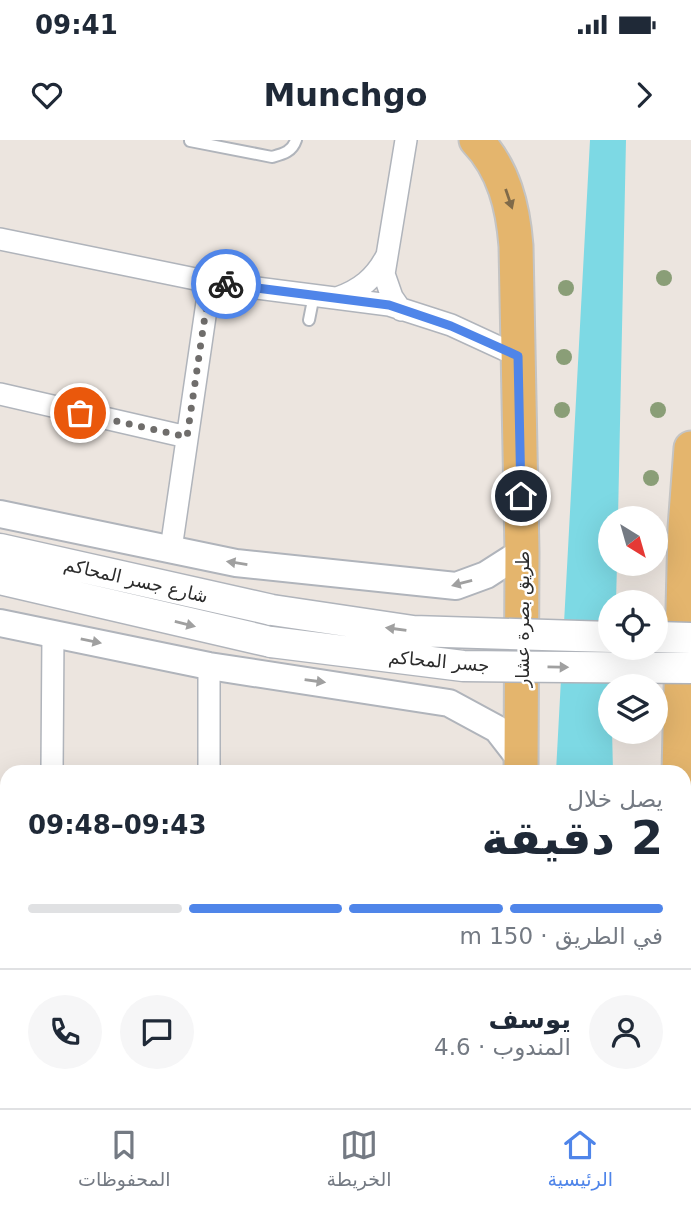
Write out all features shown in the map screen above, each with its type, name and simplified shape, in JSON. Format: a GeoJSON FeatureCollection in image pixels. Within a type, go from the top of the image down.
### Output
{"type":"FeatureCollection","features":[{"type":"Feature","properties":{"kind":"main road","name":"طريق بصرة عشار"},"geometry":{"type":"LineString","coordinates":[[476,140],[502,177],[513,211],[522,552],[521,765]]}},
{"type":"Feature","properties":{"kind":"main road"},"geometry":{"type":"LineString","coordinates":[[683,751],[691,449]]}},
{"type":"Feature","properties":{"kind":"main road","name":"شارع جسر المحاكم"},"geometry":{"type":"LineString","coordinates":[[0,549],[272,610]]}},
{"type":"Feature","properties":{"kind":"main road","name":"جسر المحاكم"},"geometry":{"type":"LineString","coordinates":[[0,579],[271,642],[463,666],[691,668]]}},
{"type":"Feature","properties":{"kind":"main road","name":"جسر المحاكم"},"geometry":{"type":"LineString","coordinates":[[272,610],[413,631],[598,637]]}},
{"type":"Feature","properties":{"kind":"main road"},"geometry":{"type":"LineString","coordinates":[[668,637],[691,638]]}},
{"type":"Feature","properties":{"kind":"street"},"geometry":{"type":"LineString","coordinates":[[401,310],[387,287],[384,274],[406,140]]}},
{"type":"Feature","properties":{"kind":"street"},"geometry":{"type":"LineString","coordinates":[[0,239],[210,282],[389,305],[451,326],[518,356]]}},
{"type":"Feature","properties":{"kind":"street"},"geometry":{"type":"LineString","coordinates":[[335,298],[348,294],[371,279],[387,255]]}},
{"type":"Feature","properties":{"kind":"street"},"geometry":{"type":"LineString","coordinates":[[171,549],[210,282]]}},
{"type":"Feature","properties":{"kind":"street"},"geometry":{"type":"LineString","coordinates":[[0,394],[187,437]]}},
{"type":"Feature","properties":{"kind":"street"},"geometry":{"type":"LineString","coordinates":[[0,514],[236,563],[456,586],[486,575],[522,552]]}},
{"type":"Feature","properties":{"kind":"street"},"geometry":{"type":"LineString","coordinates":[[0,623],[209,666],[449,703],[497,729],[520,765]]}},
{"type":"Feature","properties":{"kind":"street"},"geometry":{"type":"LineString","coordinates":[[52,765],[53,634]]}},
{"type":"Feature","properties":{"kind":"street"},"geometry":{"type":"LineString","coordinates":[[209,666],[209,765]]}},
{"type":"Feature","properties":{"kind":"lane"},"geometry":{"type":"LineString","coordinates":[[191,141],[271,157],[284,154],[294,147],[296,140]]}},
{"type":"Feature","properties":{"kind":"lane"},"geometry":{"type":"LineString","coordinates":[[309,320],[314,295]]}},
{"type":"Feature","properties":{"kind":"water"},"geometry":{"type":"Polygon","coordinates":[[[590,140],[626,140],[618,506],[598,506],[598,576],[617,576],[616,590],[598,590],[598,660],[615,660],[615,674],[598,674],[598,744],[612,744],[613,765],[556,765],[590,140]]]}},
{"type":"Feature","properties":{"kind":"way so far"},"geometry":{"type":"LineString","coordinates":[[80,413],[187,437],[210,282],[226,284]]}},
{"type":"Feature","properties":{"kind":"route"},"geometry":{"type":"LineString","coordinates":[[226,284],[389,305],[451,326],[486,344],[518,356],[521,496]]}}]}
